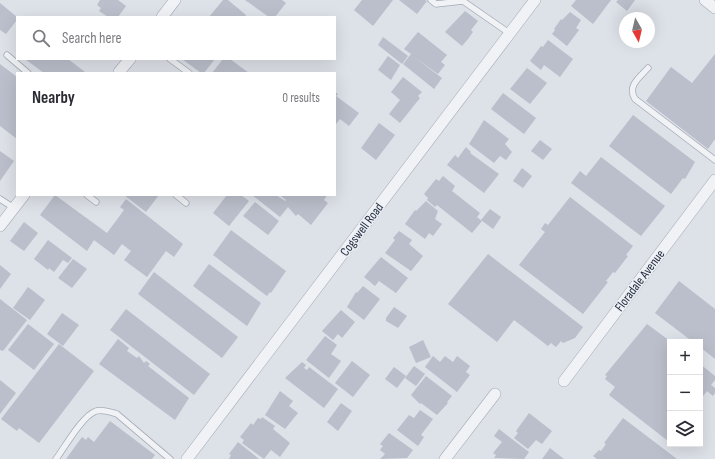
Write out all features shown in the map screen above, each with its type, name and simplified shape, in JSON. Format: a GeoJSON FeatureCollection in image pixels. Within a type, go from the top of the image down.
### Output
{"type":"FeatureCollection","features":[{"type":"Feature","properties":{"kind":"street"},"geometry":{"type":"LineString","coordinates":[[163,16],[175,0]]}},
{"type":"Feature","properties":{"kind":"street","name":"Cogswell Road"},"geometry":{"type":"LineString","coordinates":[[187,459],[535,0]]}},
{"type":"Feature","properties":{"kind":"street"},"geometry":{"type":"LineString","coordinates":[[705,0],[715,8]]}},
{"type":"Feature","properties":{"kind":"street"},"geometry":{"type":"LineString","coordinates":[[119,72],[129,60]]}},
{"type":"Feature","properties":{"kind":"street","name":"Floradale Avenue"},"geometry":{"type":"LineString","coordinates":[[564,381],[715,180]]}},
{"type":"Feature","properties":{"kind":"street"},"geometry":{"type":"LineString","coordinates":[[0,226],[23,196]]}},
{"type":"Feature","properties":{"kind":"street"},"geometry":{"type":"LineString","coordinates":[[446,459],[495,394]]}},
{"type":"Feature","properties":{"kind":"lane"},"geometry":{"type":"LineString","coordinates":[[431,0],[436,4],[463,1],[509,33]]}},
{"type":"Feature","properties":{"kind":"lane"},"geometry":{"type":"LineString","coordinates":[[7,55],[27,72]]}},
{"type":"Feature","properties":{"kind":"lane"},"geometry":{"type":"LineString","coordinates":[[171,60],[188,72]]}},
{"type":"Feature","properties":{"kind":"lane"},"geometry":{"type":"LineString","coordinates":[[648,68],[632,86],[631,93],[635,100],[715,160]]}},
{"type":"Feature","properties":{"kind":"lane"},"geometry":{"type":"LineString","coordinates":[[88,196],[96,202]]}},
{"type":"Feature","properties":{"kind":"lane"},"geometry":{"type":"LineString","coordinates":[[177,196],[186,203]]}},
{"type":"Feature","properties":{"kind":"lane"},"geometry":{"type":"LineString","coordinates":[[0,199],[14,208]]}},
{"type":"Feature","properties":{"kind":"lane"},"geometry":{"type":"LineString","coordinates":[[56,459],[86,417],[96,412],[106,410],[117,414],[170,459]]}},
{"type":"Feature","properties":{"kind":"building"},"geometry":{"type":"Polygon","coordinates":[[[100,0],[118,0],[126,6],[119,16],[106,16],[99,11],[101,8],[97,5],[100,0]]]}},
{"type":"Feature","properties":{"kind":"building"},"geometry":{"type":"Polygon","coordinates":[[[223,0],[228,0],[246,15],[246,16],[210,16],[223,0]]]}},
{"type":"Feature","properties":{"kind":"building"},"geometry":{"type":"Polygon","coordinates":[[[245,0],[282,0],[286,3],[276,16],[268,16],[245,0]]]}},
{"type":"Feature","properties":{"kind":"building"},"geometry":{"type":"Polygon","coordinates":[[[362,0],[393,0],[373,26],[354,10],[362,0]]]}},
{"type":"Feature","properties":{"kind":"building"},"geometry":{"type":"Polygon","coordinates":[[[399,0],[425,0],[427,1],[417,14],[399,0]]]}},
{"type":"Feature","properties":{"kind":"building"},"geometry":{"type":"Polygon","coordinates":[[[576,0],[611,0],[593,24],[571,6],[576,0]]]}},
{"type":"Feature","properties":{"kind":"building"},"geometry":{"type":"Polygon","coordinates":[[[618,0],[635,0],[627,11],[616,2],[618,0]]]}},
{"type":"Feature","properties":{"kind":"building"},"geometry":{"type":"Polygon","coordinates":[[[0,3],[16,16],[16,21],[6,34],[0,30],[0,3]]]}},
{"type":"Feature","properties":{"kind":"building"},"geometry":{"type":"Polygon","coordinates":[[[465,11],[478,21],[471,30],[473,32],[462,46],[445,32],[465,11]]]}},
{"type":"Feature","properties":{"kind":"building"},"geometry":{"type":"Polygon","coordinates":[[[570,12],[581,20],[576,28],[579,30],[567,46],[552,34],[561,19],[562,20],[570,12]]]}},
{"type":"Feature","properties":{"kind":"building"},"geometry":{"type":"Polygon","coordinates":[[[418,32],[447,55],[441,62],[445,65],[438,74],[414,57],[442,78],[434,89],[403,64],[411,54],[404,49],[418,32]]]}},
{"type":"Feature","properties":{"kind":"building"},"geometry":{"type":"Polygon","coordinates":[[[383,37],[408,56],[402,64],[378,45],[383,37]]]}},
{"type":"Feature","properties":{"kind":"building"},"geometry":{"type":"Polygon","coordinates":[[[548,40],[573,59],[560,77],[544,65],[541,70],[530,61],[541,46],[543,47],[548,40]]]}},
{"type":"Feature","properties":{"kind":"building"},"geometry":{"type":"Polygon","coordinates":[[[715,54],[715,139],[708,149],[646,101],[671,67],[692,83],[715,54]]]}},
{"type":"Feature","properties":{"kind":"building"},"geometry":{"type":"Polygon","coordinates":[[[388,56],[400,65],[391,80],[378,70],[388,56]]]}},
{"type":"Feature","properties":{"kind":"building"},"geometry":{"type":"Polygon","coordinates":[[[26,60],[69,60],[85,72],[43,72],[26,60]]]}},
{"type":"Feature","properties":{"kind":"building"},"geometry":{"type":"Polygon","coordinates":[[[183,60],[214,60],[205,72],[200,72],[183,60]]]}},
{"type":"Feature","properties":{"kind":"building"},"geometry":{"type":"Polygon","coordinates":[[[222,60],[231,60],[248,72],[213,72],[222,60]]]}},
{"type":"Feature","properties":{"kind":"building"},"geometry":{"type":"Polygon","coordinates":[[[0,64],[16,76],[16,138],[0,126],[0,64]]]}},
{"type":"Feature","properties":{"kind":"building"},"geometry":{"type":"Polygon","coordinates":[[[527,68],[547,83],[530,104],[510,89],[527,68]]]}},
{"type":"Feature","properties":{"kind":"building"},"geometry":{"type":"Polygon","coordinates":[[[403,77],[422,92],[418,96],[420,98],[400,123],[389,114],[400,100],[391,92],[403,77]]]}},
{"type":"Feature","properties":{"kind":"building"},"geometry":{"type":"Polygon","coordinates":[[[503,93],[536,118],[524,134],[491,109],[503,93]]]}},
{"type":"Feature","properties":{"kind":"building"},"geometry":{"type":"Polygon","coordinates":[[[336,96],[359,113],[349,126],[340,119],[336,124],[336,96]]]}},
{"type":"Feature","properties":{"kind":"building"},"geometry":{"type":"Polygon","coordinates":[[[633,115],[695,162],[685,179],[683,178],[671,194],[609,146],[633,115]]]}},
{"type":"Feature","properties":{"kind":"building"},"geometry":{"type":"Polygon","coordinates":[[[484,120],[509,139],[505,144],[512,152],[506,160],[500,156],[494,163],[469,144],[484,120]]]}},
{"type":"Feature","properties":{"kind":"building"},"geometry":{"type":"Polygon","coordinates":[[[379,123],[395,135],[376,160],[361,148],[379,123]]]}},
{"type":"Feature","properties":{"kind":"building"},"geometry":{"type":"Polygon","coordinates":[[[540,140],[552,149],[543,160],[531,151],[540,140]]]}},
{"type":"Feature","properties":{"kind":"building"},"geometry":{"type":"Polygon","coordinates":[[[466,147],[471,152],[470,153],[499,174],[484,193],[447,165],[455,155],[458,158],[466,147]]]}},
{"type":"Feature","properties":{"kind":"building"},"geometry":{"type":"Polygon","coordinates":[[[0,151],[14,161],[0,181],[0,151]]]}},
{"type":"Feature","properties":{"kind":"building"},"geometry":{"type":"Polygon","coordinates":[[[601,157],[665,206],[641,236],[571,183],[580,171],[586,176],[601,157]]]}},
{"type":"Feature","properties":{"kind":"building"},"geometry":{"type":"Polygon","coordinates":[[[522,168],[532,176],[523,188],[513,181],[522,168]]]}},
{"type":"Feature","properties":{"kind":"building"},"geometry":{"type":"Polygon","coordinates":[[[443,176],[455,186],[452,191],[480,213],[477,217],[482,221],[472,233],[437,205],[435,207],[427,200],[428,198],[424,194],[436,179],[439,181],[443,176]]]}},
{"type":"Feature","properties":{"kind":"building"},"geometry":{"type":"Polygon","coordinates":[[[54,196],[56,196],[107,233],[124,210],[120,207],[126,199],[183,244],[174,257],[166,251],[147,277],[124,260],[131,251],[122,244],[114,255],[94,240],[87,251],[40,215],[54,196]]]}},
{"type":"Feature","properties":{"kind":"building"},"geometry":{"type":"Polygon","coordinates":[[[125,196],[158,196],[146,212],[125,196]]]}},
{"type":"Feature","properties":{"kind":"building"},"geometry":{"type":"Polygon","coordinates":[[[226,196],[242,196],[249,201],[229,226],[213,213],[226,196]]]}},
{"type":"Feature","properties":{"kind":"building"},"geometry":{"type":"Polygon","coordinates":[[[253,196],[278,196],[285,201],[286,200],[281,196],[326,196],[324,200],[328,203],[311,225],[298,214],[296,216],[288,207],[280,217],[253,196]]]}},
{"type":"Feature","properties":{"kind":"building"},"geometry":{"type":"Polygon","coordinates":[[[570,197],[633,246],[626,255],[628,256],[615,273],[613,272],[606,281],[608,282],[583,314],[519,265],[545,232],[541,229],[545,223],[548,225],[570,197]]]}},
{"type":"Feature","properties":{"kind":"building"},"geometry":{"type":"Polygon","coordinates":[[[426,201],[438,211],[435,219],[442,224],[433,236],[429,233],[425,239],[405,224],[415,210],[416,211],[426,201]]]}},
{"type":"Feature","properties":{"kind":"building"},"geometry":{"type":"Polygon","coordinates":[[[255,202],[279,221],[268,235],[243,216],[255,202]]]}},
{"type":"Feature","properties":{"kind":"building"},"geometry":{"type":"Polygon","coordinates":[[[490,209],[501,217],[493,229],[481,220],[490,209]]]}},
{"type":"Feature","properties":{"kind":"building"},"geometry":{"type":"Polygon","coordinates":[[[24,222],[38,233],[24,251],[10,241],[24,222]]]}},
{"type":"Feature","properties":{"kind":"building"},"geometry":{"type":"Polygon","coordinates":[[[231,230],[286,271],[271,293],[270,292],[267,296],[213,255],[231,230]]]}},
{"type":"Feature","properties":{"kind":"building"},"geometry":{"type":"Polygon","coordinates":[[[399,231],[412,240],[409,244],[423,256],[411,271],[385,253],[395,240],[393,238],[399,231]]]}},
{"type":"Feature","properties":{"kind":"building"},"geometry":{"type":"Polygon","coordinates":[[[48,240],[72,258],[68,263],[63,260],[54,272],[49,268],[48,270],[34,259],[48,240]]]}},
{"type":"Feature","properties":{"kind":"building"},"geometry":{"type":"Polygon","coordinates":[[[488,254],[583,327],[575,338],[563,343],[561,341],[556,347],[551,343],[548,346],[514,320],[497,342],[448,304],[488,254]]]}},
{"type":"Feature","properties":{"kind":"building"},"geometry":{"type":"Polygon","coordinates":[[[381,257],[408,278],[396,293],[379,281],[375,286],[364,277],[381,257]]]}},
{"type":"Feature","properties":{"kind":"building"},"geometry":{"type":"Polygon","coordinates":[[[73,259],[87,269],[72,288],[58,278],[73,259]]]}},
{"type":"Feature","properties":{"kind":"building"},"geometry":{"type":"Polygon","coordinates":[[[209,264],[261,303],[247,326],[193,286],[209,264]]]}},
{"type":"Feature","properties":{"kind":"building"},"geometry":{"type":"Polygon","coordinates":[[[0,265],[11,274],[0,289],[0,265]]]}},
{"type":"Feature","properties":{"kind":"building"},"geometry":{"type":"Polygon","coordinates":[[[154,272],[238,337],[222,358],[138,294],[154,272]]]}},
{"type":"Feature","properties":{"kind":"building"},"geometry":{"type":"Polygon","coordinates":[[[679,281],[715,309],[715,359],[703,349],[703,339],[689,339],[655,313],[679,281]]]}},
{"type":"Feature","properties":{"kind":"building"},"geometry":{"type":"Polygon","coordinates":[[[363,286],[380,299],[364,320],[347,307],[356,292],[357,293],[363,286]]]}},
{"type":"Feature","properties":{"kind":"building"},"geometry":{"type":"Polygon","coordinates":[[[28,287],[45,300],[30,320],[13,308],[28,287]]]}},
{"type":"Feature","properties":{"kind":"building"},"geometry":{"type":"Polygon","coordinates":[[[0,299],[27,320],[3,351],[0,350],[0,299]]]}},
{"type":"Feature","properties":{"kind":"building"},"geometry":{"type":"Polygon","coordinates":[[[394,307],[407,316],[398,328],[386,321],[386,318],[394,307]]]}},
{"type":"Feature","properties":{"kind":"building"},"geometry":{"type":"Polygon","coordinates":[[[126,309],[210,374],[194,395],[110,330],[126,309]]]}},
{"type":"Feature","properties":{"kind":"building"},"geometry":{"type":"Polygon","coordinates":[[[341,310],[355,322],[342,338],[338,334],[333,340],[322,331],[341,310]]]}},
{"type":"Feature","properties":{"kind":"building"},"geometry":{"type":"Polygon","coordinates":[[[62,313],[79,325],[63,346],[47,334],[62,313]]]}},
{"type":"Feature","properties":{"kind":"building"},"geometry":{"type":"Polygon","coordinates":[[[28,324],[54,344],[34,370],[8,350],[28,324]]]}},
{"type":"Feature","properties":{"kind":"building"},"geometry":{"type":"Polygon","coordinates":[[[647,324],[667,339],[667,440],[609,395],[615,387],[605,379],[607,376],[605,375],[647,324]]]}},
{"type":"Feature","properties":{"kind":"building"},"geometry":{"type":"Polygon","coordinates":[[[325,336],[337,345],[331,354],[341,361],[329,378],[306,360],[325,336]]]}},
{"type":"Feature","properties":{"kind":"building"},"geometry":{"type":"Polygon","coordinates":[[[118,339],[129,348],[127,351],[137,358],[139,356],[144,363],[146,361],[150,364],[148,366],[189,398],[175,420],[99,364],[118,339]]]}},
{"type":"Feature","properties":{"kind":"building"},"geometry":{"type":"Polygon","coordinates":[[[423,340],[431,357],[416,363],[409,347],[423,340]]]}},
{"type":"Feature","properties":{"kind":"building"},"geometry":{"type":"Polygon","coordinates":[[[59,344],[94,371],[39,443],[19,428],[17,431],[1,419],[59,344]]]}},
{"type":"Feature","properties":{"kind":"building"},"geometry":{"type":"Polygon","coordinates":[[[433,356],[440,362],[445,356],[453,362],[457,356],[470,366],[466,372],[470,375],[457,392],[425,367],[433,356]]]}},
{"type":"Feature","properties":{"kind":"building"},"geometry":{"type":"Polygon","coordinates":[[[352,361],[370,375],[353,397],[335,383],[352,361]]]}},
{"type":"Feature","properties":{"kind":"building"},"geometry":{"type":"Polygon","coordinates":[[[302,362],[306,365],[304,368],[307,370],[309,367],[338,389],[324,408],[285,378],[302,362]]]}},
{"type":"Feature","properties":{"kind":"building"},"geometry":{"type":"Polygon","coordinates":[[[414,366],[425,374],[416,386],[405,378],[414,366]]]}},
{"type":"Feature","properties":{"kind":"building"},"geometry":{"type":"Polygon","coordinates":[[[703,366],[715,376],[715,380],[711,385],[715,388],[715,393],[713,396],[707,391],[703,396],[703,366]]]}},
{"type":"Feature","properties":{"kind":"building"},"geometry":{"type":"Polygon","coordinates":[[[394,367],[406,376],[397,388],[385,379],[394,367]]]}},
{"type":"Feature","properties":{"kind":"building"},"geometry":{"type":"Polygon","coordinates":[[[426,376],[452,396],[437,415],[421,403],[420,404],[411,395],[426,376]]]}},
{"type":"Feature","properties":{"kind":"building"},"geometry":{"type":"Polygon","coordinates":[[[0,380],[16,393],[0,414],[0,380]]]}},
{"type":"Feature","properties":{"kind":"building"},"geometry":{"type":"Polygon","coordinates":[[[280,391],[293,401],[289,406],[298,413],[285,429],[265,415],[280,391]]]}},
{"type":"Feature","properties":{"kind":"building"},"geometry":{"type":"Polygon","coordinates":[[[341,403],[352,411],[338,431],[327,422],[341,403]]]}},
{"type":"Feature","properties":{"kind":"building"},"geometry":{"type":"Polygon","coordinates":[[[420,410],[433,419],[421,435],[424,437],[418,446],[397,430],[409,415],[414,418],[420,410]]]}},
{"type":"Feature","properties":{"kind":"building"},"geometry":{"type":"Polygon","coordinates":[[[529,413],[552,431],[542,444],[536,440],[528,449],[514,438],[518,433],[516,431],[529,413]]]}},
{"type":"Feature","properties":{"kind":"building"},"geometry":{"type":"Polygon","coordinates":[[[262,417],[275,426],[273,429],[290,443],[280,457],[271,450],[264,459],[242,443],[244,440],[240,437],[251,423],[253,425],[258,418],[261,419],[262,417]]]}},
{"type":"Feature","properties":{"kind":"building"},"geometry":{"type":"Polygon","coordinates":[[[623,418],[677,459],[597,459],[593,456],[599,450],[601,451],[606,444],[604,443],[623,418]]]}},
{"type":"Feature","properties":{"kind":"building"},"geometry":{"type":"Polygon","coordinates":[[[110,421],[155,455],[152,459],[66,459],[82,437],[86,440],[88,437],[94,442],[110,421]]]}},
{"type":"Feature","properties":{"kind":"building"},"geometry":{"type":"Polygon","coordinates":[[[499,429],[529,452],[524,459],[494,458],[496,455],[493,453],[502,442],[494,436],[499,429]]]}},
{"type":"Feature","properties":{"kind":"building"},"geometry":{"type":"Polygon","coordinates":[[[389,433],[413,450],[407,458],[380,459],[385,454],[380,450],[383,446],[380,444],[389,433]]]}},
{"type":"Feature","properties":{"kind":"building"},"geometry":{"type":"Polygon","coordinates":[[[238,442],[259,459],[229,459],[231,455],[229,454],[238,442]]]}},
{"type":"Feature","properties":{"kind":"building"},"geometry":{"type":"Polygon","coordinates":[[[550,448],[564,459],[542,459],[550,448]]]}}]}
